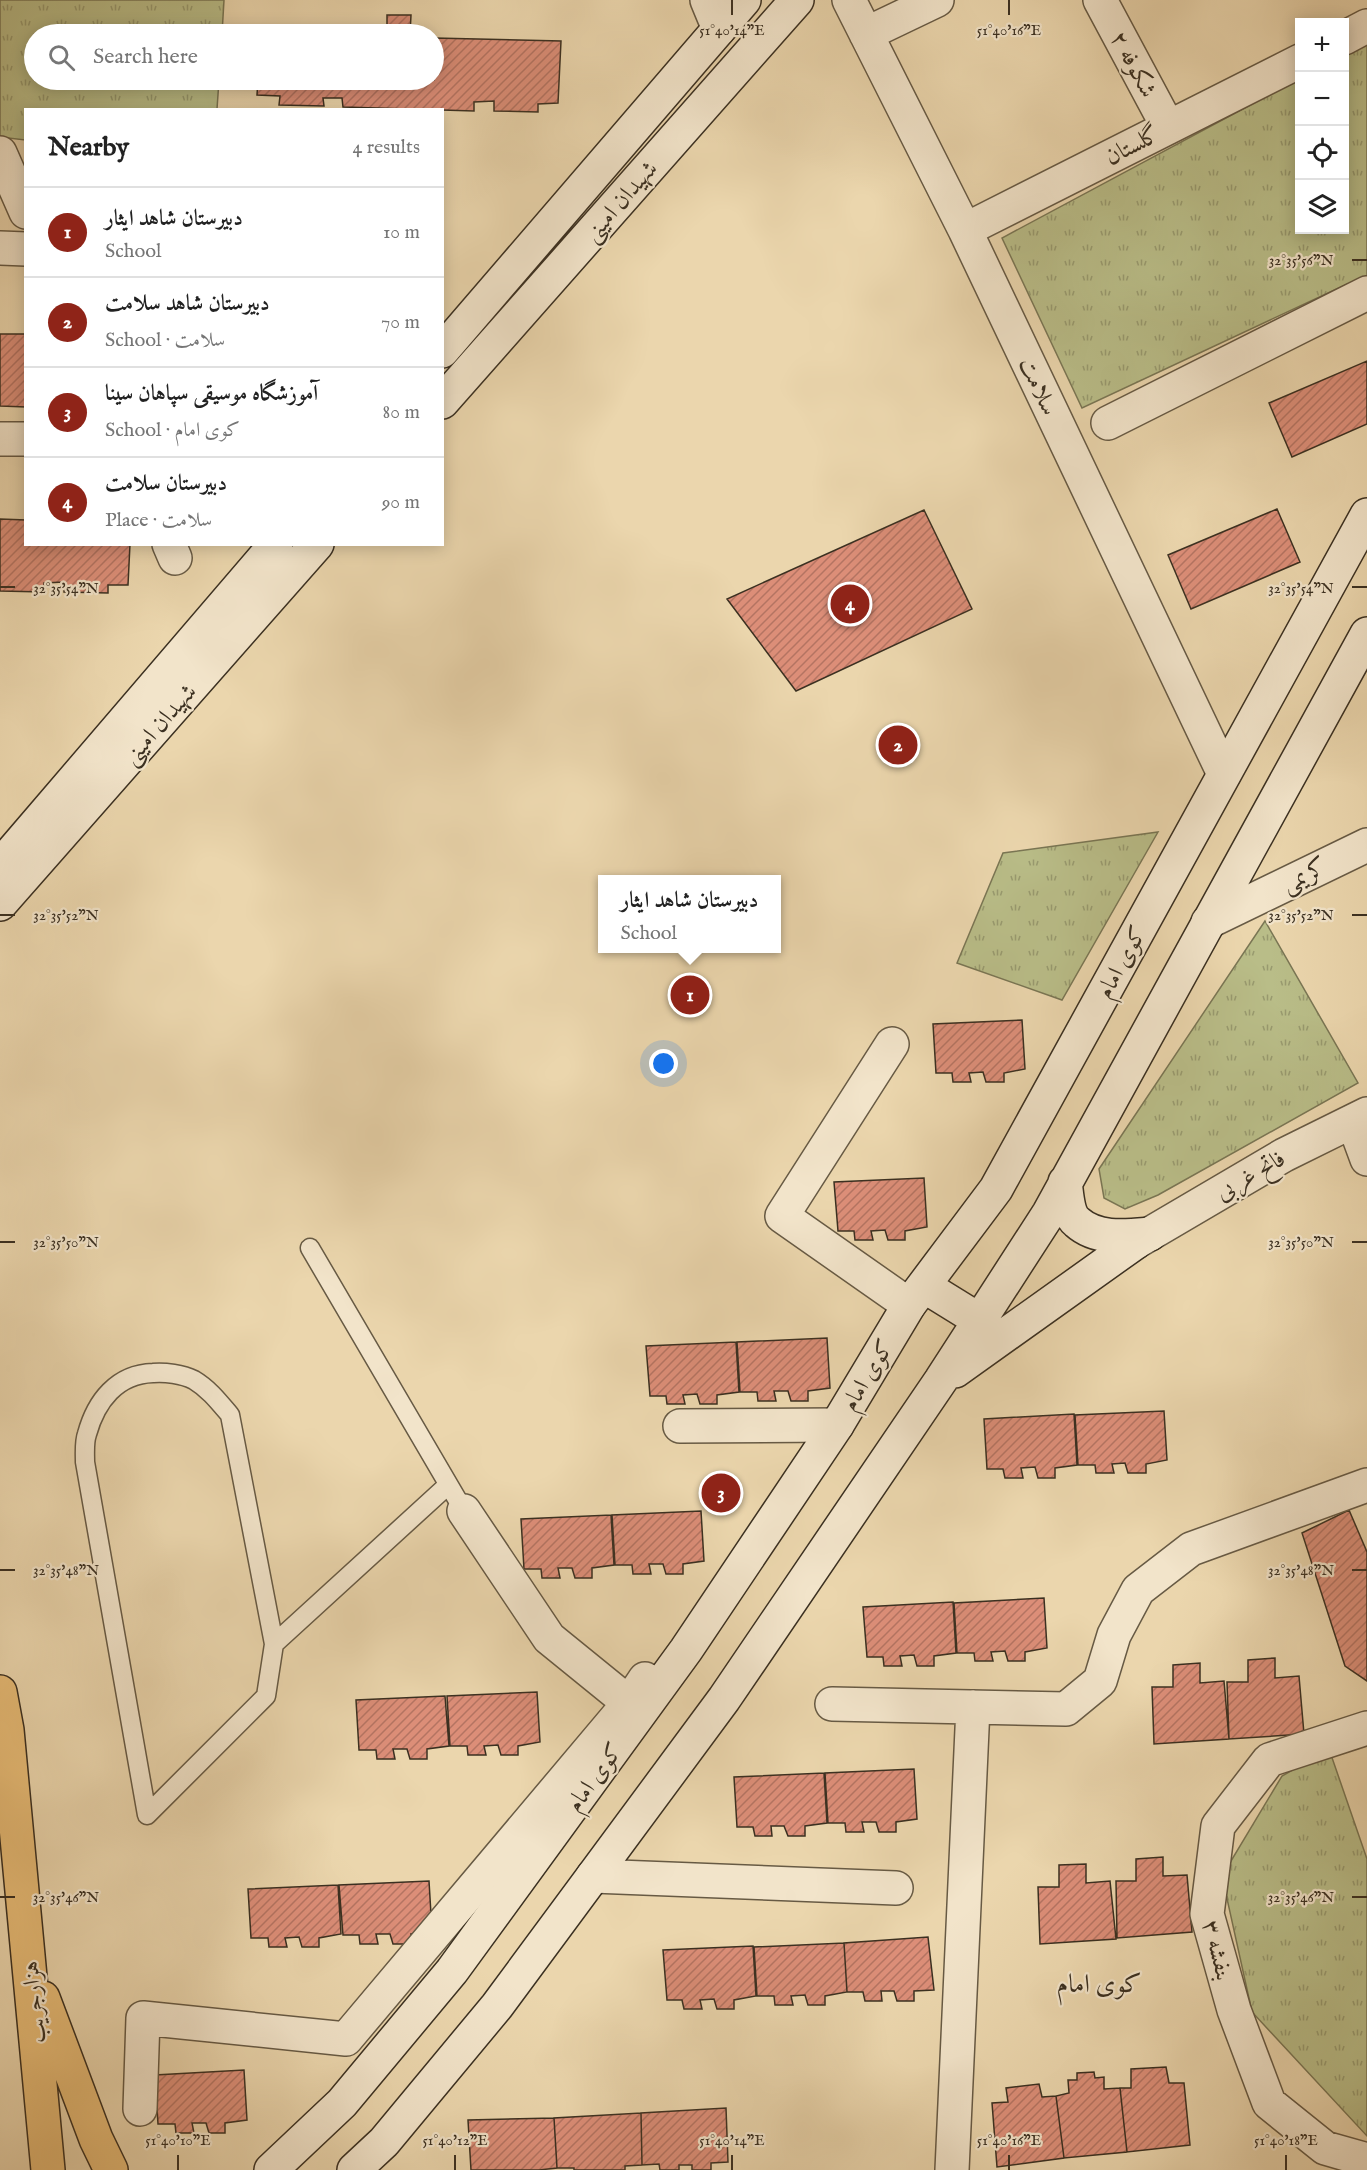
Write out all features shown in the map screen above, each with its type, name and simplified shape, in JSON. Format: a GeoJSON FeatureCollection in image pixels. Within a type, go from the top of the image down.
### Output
{"type":"FeatureCollection","features":[{"type":"Feature","properties":{"kind":"main road","name":"هزارجریب"},"geometry":{"type":"LineString","coordinates":[[0,1692],[8,1730],[48,2170]]}},
{"type":"Feature","properties":{"kind":"main road"},"geometry":{"type":"LineString","coordinates":[[29,1963],[96,2139],[111,2170]]}},
{"type":"Feature","properties":{"kind":"street","name":"شهیدان امینی"},"geometry":{"type":"LineString","coordinates":[[444,349],[713,15],[744,0]]}},
{"type":"Feature","properties":{"kind":"street","name":"شهیدان امینی"},"geometry":{"type":"LineString","coordinates":[[444,400],[797,0]]}},
{"type":"Feature","properties":{"kind":"street","name":"سلامت"},"geometry":{"type":"LineString","coordinates":[[849,0],[965,230],[1224,774]]}},
{"type":"Feature","properties":{"kind":"street"},"geometry":{"type":"LineString","coordinates":[[866,34],[938,0]]}},
{"type":"Feature","properties":{"kind":"street","name":"شکوفه ۲"},"geometry":{"type":"LineString","coordinates":[[1100,0],[1168,127]]}},
{"type":"Feature","properties":{"kind":"street"},"geometry":{"type":"LineString","coordinates":[[1349,35],[1367,26]]}},
{"type":"Feature","properties":{"kind":"street","name":"گلستان"},"geometry":{"type":"LineString","coordinates":[[965,230],[1295,63]]}},
{"type":"Feature","properties":{"kind":"street"},"geometry":{"type":"LineString","coordinates":[[0,153],[24,207]]}},
{"type":"Feature","properties":{"kind":"street"},"geometry":{"type":"LineString","coordinates":[[0,249],[24,249]]}},
{"type":"Feature","properties":{"kind":"street"},"geometry":{"type":"LineString","coordinates":[[1107,423],[1367,292]]}},
{"type":"Feature","properties":{"kind":"street"},"geometry":{"type":"LineString","coordinates":[[0,439],[24,439]]}},
{"type":"Feature","properties":{"kind":"street","name":"کوی امام"},"geometry":{"type":"LineString","coordinates":[[271,2170],[342,2103],[452,1971],[664,1681],[837,1425],[917,1296],[996,1189],[1367,515]]}},
{"type":"Feature","properties":{"kind":"street","name":"شهیدان امینی"},"geometry":{"type":"LineString","coordinates":[[0,866],[274,546]]}},
{"type":"Feature","properties":{"kind":"street","name":"شهیدان امینی"},"geometry":{"type":"LineString","coordinates":[[0,904],[315,546]]}},
{"type":"Feature","properties":{"kind":"street"},"geometry":{"type":"LineString","coordinates":[[354,2170],[384,2142],[497,2006],[724,1699],[941,1380],[1049,1213],[1367,634]]}},
{"type":"Feature","properties":{"kind":"street","name":"کریمی"},"geometry":{"type":"LineString","coordinates":[[1208,922],[1367,845]]}},
{"type":"Feature","properties":{"kind":"street"},"geometry":{"type":"LineString","coordinates":[[892,1044],[782,1216],[917,1296],[979,1320]]}},
{"type":"Feature","properties":{"kind":"street"},"geometry":{"type":"LineString","coordinates":[[1360,1118],[1367,1159]]}},
{"type":"Feature","properties":{"kind":"street","name":"فاتح غربی"},"geometry":{"type":"LineString","coordinates":[[941,1380],[1143,1238],[1284,1155],[1360,1118]]}},
{"type":"Feature","properties":{"kind":"street"},"geometry":{"type":"LineString","coordinates":[[1065,1182],[1069,1205],[1076,1222],[1093,1231],[1116,1237],[1143,1238]]}},
{"type":"Feature","properties":{"kind":"street"},"geometry":{"type":"LineString","coordinates":[[680,1426],[837,1425]]}},
{"type":"Feature","properties":{"kind":"street"},"geometry":{"type":"LineString","coordinates":[[832,1704],[1066,1709],[1100,1681],[1114,1635],[1138,1590],[1191,1549],[1367,1485]]}},
{"type":"Feature","properties":{"kind":"street"},"geometry":{"type":"LineString","coordinates":[[456,1498],[549,1638],[629,1703]]}},
{"type":"Feature","properties":{"kind":"street"},"geometry":{"type":"LineString","coordinates":[[140,2109],[143,2018],[346,2039],[629,1703],[681,1630]]}},
{"type":"Feature","properties":{"kind":"street"},"geometry":{"type":"LineString","coordinates":[[629,1703],[664,1681]]}},
{"type":"Feature","properties":{"kind":"street"},"geometry":{"type":"LineString","coordinates":[[952,2170],[973,1707]]}},
{"type":"Feature","properties":{"kind":"street","name":"بنفشه ۳"},"geometry":{"type":"LineString","coordinates":[[1367,1728],[1269,1760],[1218,1826],[1207,1914],[1234,2010],[1269,2103],[1325,2148],[1367,2160]]}},
{"type":"Feature","properties":{"kind":"street"},"geometry":{"type":"LineString","coordinates":[[593,1876],[896,1888]]}},
{"type":"Feature","properties":{"kind":"lane"},"geometry":{"type":"LineString","coordinates":[[274,1644],[231,1415],[213,1393],[192,1379],[164,1372],[138,1373],[111,1388],[96,1409],[86,1436],[85,1462],[147,1815],[266,1696],[274,1644],[456,1498],[310,1248]]}},
{"type":"Feature","properties":{"kind":"green space"},"geometry":{"type":"Polygon","coordinates":[[[0,0],[224,0],[223,24],[24,24],[24,90],[218,90],[217,108],[24,108],[24,140],[0,137],[0,0]]]}},
{"type":"Feature","properties":{"kind":"green space"},"geometry":{"type":"Polygon","coordinates":[[[1367,43],[1367,296],[1347,284],[1082,408],[1002,238],[1295,81],[1295,234],[1349,234],[1349,53],[1367,43]]]}},
{"type":"Feature","properties":{"kind":"green space"},"geometry":{"type":"Polygon","coordinates":[[[1158,832],[1062,1000],[957,963],[1003,853],[1158,832]]]}},
{"type":"Feature","properties":{"kind":"green space"},"geometry":{"type":"Polygon","coordinates":[[[1265,921],[1358,1083],[1158,1195],[1125,1209],[1104,1198],[1099,1169],[1265,921]]]}},
{"type":"Feature","properties":{"kind":"green space"},"geometry":{"type":"Polygon","coordinates":[[[1329,1749],[1367,1859],[1367,2136],[1252,2012],[1222,1876],[1282,1776],[1329,1749]]]}},
{"type":"Feature","properties":{"kind":"building"},"geometry":{"type":"Polygon","coordinates":[[[387,15],[411,15],[411,24],[387,24],[387,15]]]}},
{"type":"Feature","properties":{"kind":"building"},"geometry":{"type":"Polygon","coordinates":[[[444,38],[561,41],[558,103],[538,104],[538,112],[494,111],[494,101],[474,102],[474,111],[444,110],[444,108],[343,107],[342,98],[323,98],[324,106],[279,105],[280,96],[257,95],[257,90],[444,90],[444,38]]]}},
{"type":"Feature","properties":{"kind":"building"},"geometry":{"type":"Polygon","coordinates":[[[0,334],[24,334],[24,407],[0,406],[0,334]]]}},
{"type":"Feature","properties":{"kind":"building"},"geometry":{"type":"Polygon","coordinates":[[[1367,361],[1367,424],[1292,457],[1269,403],[1367,361]]]}},
{"type":"Feature","properties":{"kind":"building"},"geometry":{"type":"Polygon","coordinates":[[[1277,509],[1300,562],[1191,609],[1168,555],[1277,509]]]}},
{"type":"Feature","properties":{"kind":"building"},"geometry":{"type":"Polygon","coordinates":[[[924,510],[972,609],[796,691],[727,599],[924,510]]]}},
{"type":"Feature","properties":{"kind":"building"},"geometry":{"type":"Polygon","coordinates":[[[0,519],[24,520],[24,546],[130,546],[128,585],[108,585],[108,593],[64,592],[64,582],[44,583],[44,592],[0,591],[0,519]]]}},
{"type":"Feature","properties":{"kind":"building"},"geometry":{"type":"Polygon","coordinates":[[[1022,1020],[1025,1069],[1004,1073],[1004,1082],[986,1082],[983,1072],[969,1073],[971,1082],[953,1082],[952,1073],[936,1073],[933,1024],[1022,1020]]]}},
{"type":"Feature","properties":{"kind":"building"},"geometry":{"type":"Polygon","coordinates":[[[924,1178],[927,1227],[905,1231],[905,1240],[888,1240],[885,1230],[871,1231],[873,1240],[855,1240],[854,1231],[838,1231],[834,1182],[924,1178]]]}},
{"type":"Feature","properties":{"kind":"building"},"geometry":{"type":"Polygon","coordinates":[[[827,1338],[830,1388],[808,1391],[808,1401],[791,1401],[788,1391],[774,1391],[776,1401],[758,1401],[757,1392],[740,1392],[737,1342],[827,1338]]]}},
{"type":"Feature","properties":{"kind":"building"},"geometry":{"type":"Polygon","coordinates":[[[736,1342],[739,1392],[717,1395],[717,1404],[700,1404],[697,1394],[683,1395],[685,1404],[667,1404],[666,1396],[650,1396],[646,1346],[736,1342]]]}},
{"type":"Feature","properties":{"kind":"building"},"geometry":{"type":"Polygon","coordinates":[[[1164,1411],[1167,1460],[1146,1464],[1146,1473],[1128,1473],[1125,1463],[1112,1464],[1114,1473],[1096,1473],[1095,1465],[1078,1465],[1075,1415],[1164,1411]]]}},
{"type":"Feature","properties":{"kind":"building"},"geometry":{"type":"Polygon","coordinates":[[[1074,1414],[1077,1465],[1055,1468],[1055,1478],[1038,1478],[1035,1467],[1021,1468],[1023,1478],[1005,1478],[1003,1469],[987,1469],[984,1419],[1074,1414]]]}},
{"type":"Feature","properties":{"kind":"building"},"geometry":{"type":"Polygon","coordinates":[[[1349,1510],[1367,1552],[1367,1681],[1345,1666],[1302,1533],[1349,1510]]]}},
{"type":"Feature","properties":{"kind":"building"},"geometry":{"type":"Polygon","coordinates":[[[701,1511],[704,1561],[683,1564],[683,1574],[666,1574],[663,1564],[649,1564],[651,1574],[633,1574],[632,1565],[615,1565],[612,1515],[701,1511]]]}},
{"type":"Feature","properties":{"kind":"building"},"geometry":{"type":"Polygon","coordinates":[[[611,1515],[614,1565],[592,1568],[592,1578],[575,1578],[572,1568],[558,1568],[560,1578],[542,1578],[541,1569],[524,1569],[521,1519],[611,1515]]]}},
{"type":"Feature","properties":{"kind":"building"},"geometry":{"type":"Polygon","coordinates":[[[1044,1598],[1047,1648],[1025,1652],[1025,1661],[1008,1661],[1005,1651],[991,1652],[993,1661],[975,1661],[974,1653],[957,1653],[954,1603],[1044,1598]]]}},
{"type":"Feature","properties":{"kind":"building"},"geometry":{"type":"Polygon","coordinates":[[[953,1602],[956,1653],[934,1656],[934,1666],[917,1666],[914,1655],[900,1656],[902,1666],[884,1666],[883,1657],[867,1657],[863,1607],[953,1602]]]}},
{"type":"Feature","properties":{"kind":"building"},"geometry":{"type":"Polygon","coordinates":[[[1275,1658],[1275,1678],[1299,1676],[1304,1734],[1229,1739],[1227,1682],[1248,1682],[1248,1660],[1275,1658]]]}},
{"type":"Feature","properties":{"kind":"building"},"geometry":{"type":"Polygon","coordinates":[[[1200,1663],[1200,1683],[1224,1681],[1229,1739],[1154,1744],[1152,1687],[1173,1687],[1173,1665],[1200,1663]]]}},
{"type":"Feature","properties":{"kind":"building"},"geometry":{"type":"Polygon","coordinates":[[[537,1692],[540,1742],[518,1746],[518,1755],[501,1755],[498,1745],[484,1746],[486,1755],[468,1755],[467,1746],[450,1746],[447,1696],[537,1692]]]}},
{"type":"Feature","properties":{"kind":"building"},"geometry":{"type":"Polygon","coordinates":[[[445,1696],[449,1746],[427,1749],[427,1759],[410,1759],[407,1749],[393,1749],[395,1759],[377,1759],[376,1750],[359,1750],[356,1700],[445,1696]]]}},
{"type":"Feature","properties":{"kind":"building"},"geometry":{"type":"Polygon","coordinates":[[[914,1769],[917,1819],[896,1822],[896,1832],[879,1832],[876,1822],[862,1822],[864,1832],[846,1832],[845,1823],[828,1823],[825,1773],[914,1769]]]}},
{"type":"Feature","properties":{"kind":"building"},"geometry":{"type":"Polygon","coordinates":[[[824,1773],[827,1823],[805,1826],[805,1836],[788,1836],[784,1826],[771,1826],[772,1836],[755,1836],[753,1827],[737,1827],[734,1777],[824,1773]]]}},
{"type":"Feature","properties":{"kind":"building"},"geometry":{"type":"Polygon","coordinates":[[[1163,1857],[1163,1876],[1187,1875],[1192,1932],[1117,1938],[1116,1881],[1136,1881],[1136,1859],[1163,1857]]]}},
{"type":"Feature","properties":{"kind":"building"},"geometry":{"type":"Polygon","coordinates":[[[1086,1864],[1086,1883],[1110,1881],[1116,1939],[1040,1944],[1038,1887],[1059,1887],[1059,1865],[1086,1864]]]}},
{"type":"Feature","properties":{"kind":"building"},"geometry":{"type":"Polygon","coordinates":[[[429,1881],[432,1931],[411,1934],[411,1944],[393,1944],[390,1934],[376,1934],[378,1944],[360,1944],[359,1935],[343,1935],[339,1885],[429,1881]]]}},
{"type":"Feature","properties":{"kind":"building"},"geometry":{"type":"Polygon","coordinates":[[[338,1885],[341,1934],[319,1938],[319,1947],[302,1947],[299,1937],[285,1938],[287,1947],[269,1947],[268,1938],[251,1938],[248,1889],[338,1885]]]}},
{"type":"Feature","properties":{"kind":"building"},"geometry":{"type":"Polygon","coordinates":[[[928,1937],[934,1990],[914,1991],[914,2001],[897,2001],[894,1991],[881,1991],[882,2001],[865,2001],[863,1992],[847,1992],[844,1943],[928,1937]]]}},
{"type":"Feature","properties":{"kind":"building"},"geometry":{"type":"Polygon","coordinates":[[[844,1943],[847,1992],[825,1996],[825,2005],[808,2005],[805,1995],[791,1996],[793,2005],[775,2005],[774,1996],[757,1996],[754,1947],[844,1943]]]}},
{"type":"Feature","properties":{"kind":"building"},"geometry":{"type":"Polygon","coordinates":[[[753,1946],[756,1996],[734,2000],[734,2009],[717,2009],[714,1999],[700,2000],[702,2009],[684,2009],[682,2000],[667,2000],[663,1950],[753,1946]]]}},
{"type":"Feature","properties":{"kind":"building"},"geometry":{"type":"Polygon","coordinates":[[[1166,2067],[1169,2083],[1184,2083],[1190,2145],[1127,2152],[1120,2088],[1131,2088],[1131,2069],[1166,2067]]]}},
{"type":"Feature","properties":{"kind":"building"},"geometry":{"type":"Polygon","coordinates":[[[244,2070],[247,2120],[225,2123],[225,2133],[209,2133],[206,2123],[192,2123],[194,2133],[176,2133],[175,2124],[158,2124],[155,2075],[244,2070]]]}},
{"type":"Feature","properties":{"kind":"building"},"geometry":{"type":"Polygon","coordinates":[[[1094,2072],[1095,2078],[1104,2077],[1104,2089],[1120,2088],[1127,2152],[1064,2158],[1056,2096],[1069,2093],[1068,2080],[1077,2080],[1077,2073],[1094,2072]]]}},
{"type":"Feature","properties":{"kind":"building"},"geometry":{"type":"Polygon","coordinates":[[[1039,2084],[1042,2097],[1056,2096],[1064,2158],[997,2167],[992,2103],[1008,2102],[1006,2088],[1039,2084]]]}},
{"type":"Feature","properties":{"kind":"building"},"geometry":{"type":"Polygon","coordinates":[[[726,2108],[728,2162],[711,2163],[711,2170],[692,2170],[692,2165],[679,2165],[679,2170],[660,2170],[659,2164],[642,2165],[641,2113],[726,2108]]]}},
{"type":"Feature","properties":{"kind":"building"},"geometry":{"type":"Polygon","coordinates":[[[641,2113],[642,2165],[625,2166],[625,2170],[557,2168],[554,2118],[641,2113]]]}},
{"type":"Feature","properties":{"kind":"building"},"geometry":{"type":"Polygon","coordinates":[[[554,2118],[557,2168],[471,2170],[468,2120],[554,2118]]]}},
{"type":"Feature","properties":{"kind":"place","name":"دبیرستان سلامت"},"geometry":{"type":"Point","coordinates":[850,604]}},
{"type":"Feature","properties":{"kind":"place","name":"دبیرستان شاهد سلامت"},"geometry":{"type":"Point","coordinates":[898,745]}},
{"type":"Feature","properties":{"kind":"place","name":"دبیرستان شاهد ایثار"},"geometry":{"type":"Point","coordinates":[690,995]}},
{"type":"Feature","properties":{"kind":"place","name":"آموزشگاه موسیقی سپاهان سینا"},"geometry":{"type":"Point","coordinates":[721,1493]}},
{"type":"Feature","properties":{"kind":"district","name":"کوی امام"},"geometry":{"type":"Point","coordinates":[1099,1983]}}]}
